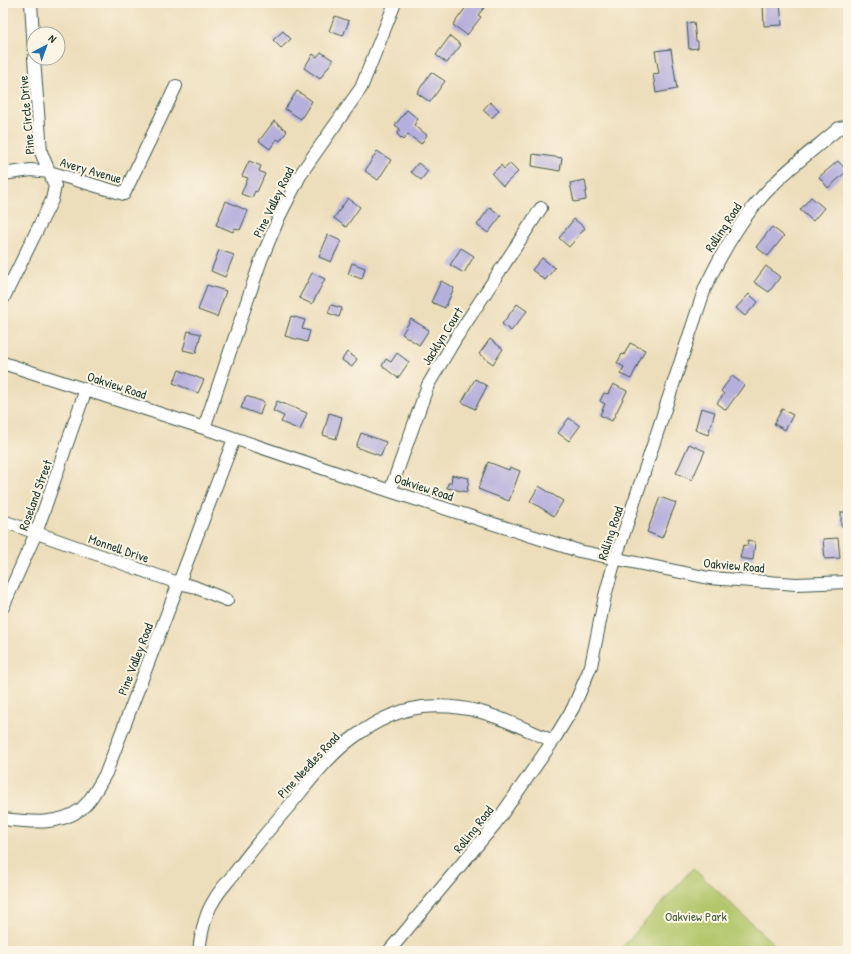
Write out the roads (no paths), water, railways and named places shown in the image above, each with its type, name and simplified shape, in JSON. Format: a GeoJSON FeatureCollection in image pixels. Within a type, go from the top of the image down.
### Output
{"type":"FeatureCollection","features":[{"type":"Feature","properties":{"kind":"street"},"geometry":{"type":"LineString","coordinates":[[31,3],[32,26]]}},
{"type":"Feature","properties":{"kind":"street","name":"Pine Valley Road"},"geometry":{"type":"LineString","coordinates":[[204,428],[261,260],[280,215],[302,172],[361,88],[395,3]]}},
{"type":"Feature","properties":{"kind":"street","name":"Pine Circle Drive"},"geometry":{"type":"LineString","coordinates":[[3,299],[52,200],[55,186],[41,152],[35,66]]}},
{"type":"Feature","properties":{"kind":"street","name":"Avery Avenue"},"geometry":{"type":"LineString","coordinates":[[3,174],[31,170],[49,172],[124,194],[176,86]]}},
{"type":"Feature","properties":{"kind":"street","name":"Rolling Road"},"geometry":{"type":"LineString","coordinates":[[389,951],[495,824],[553,741],[573,708],[591,666],[605,596],[616,560],[705,288],[722,250],[745,216],[776,182],[839,128],[848,126]]}},
{"type":"Feature","properties":{"kind":"street","name":"Jacklyn Court"},"geometry":{"type":"LineString","coordinates":[[390,491],[428,385],[456,338],[541,208]]}},
{"type":"Feature","properties":{"kind":"street","name":"Oakview Road"},"geometry":{"type":"LineString","coordinates":[[3,363],[204,428],[390,491],[579,551],[616,560],[709,578],[796,584],[848,582]]}},
{"type":"Feature","properties":{"kind":"street","name":"Roseland Street"},"geometry":{"type":"LineString","coordinates":[[3,606],[36,533],[86,389]]}},
{"type":"Feature","properties":{"kind":"street","name":"Pine Valley Road"},"geometry":{"type":"LineString","coordinates":[[3,819],[41,822],[62,818],[81,809],[95,792],[106,773],[234,439]]}},
{"type":"Feature","properties":{"kind":"street","name":"Monnell Drive"},"geometry":{"type":"LineString","coordinates":[[3,521],[178,583],[192,586],[227,600]]}},
{"type":"Feature","properties":{"kind":"street","name":"Pine Needles Road"},"geometry":{"type":"LineString","coordinates":[[198,951],[204,922],[212,902],[256,843],[332,755],[354,737],[374,724],[396,714],[423,708],[458,707],[484,712],[514,723],[553,741]]}},
{"type":"Feature","properties":{"kind":"park label","name":"Oakview Park"},"geometry":{"type":"Point","coordinates":[696,916]}}]}
